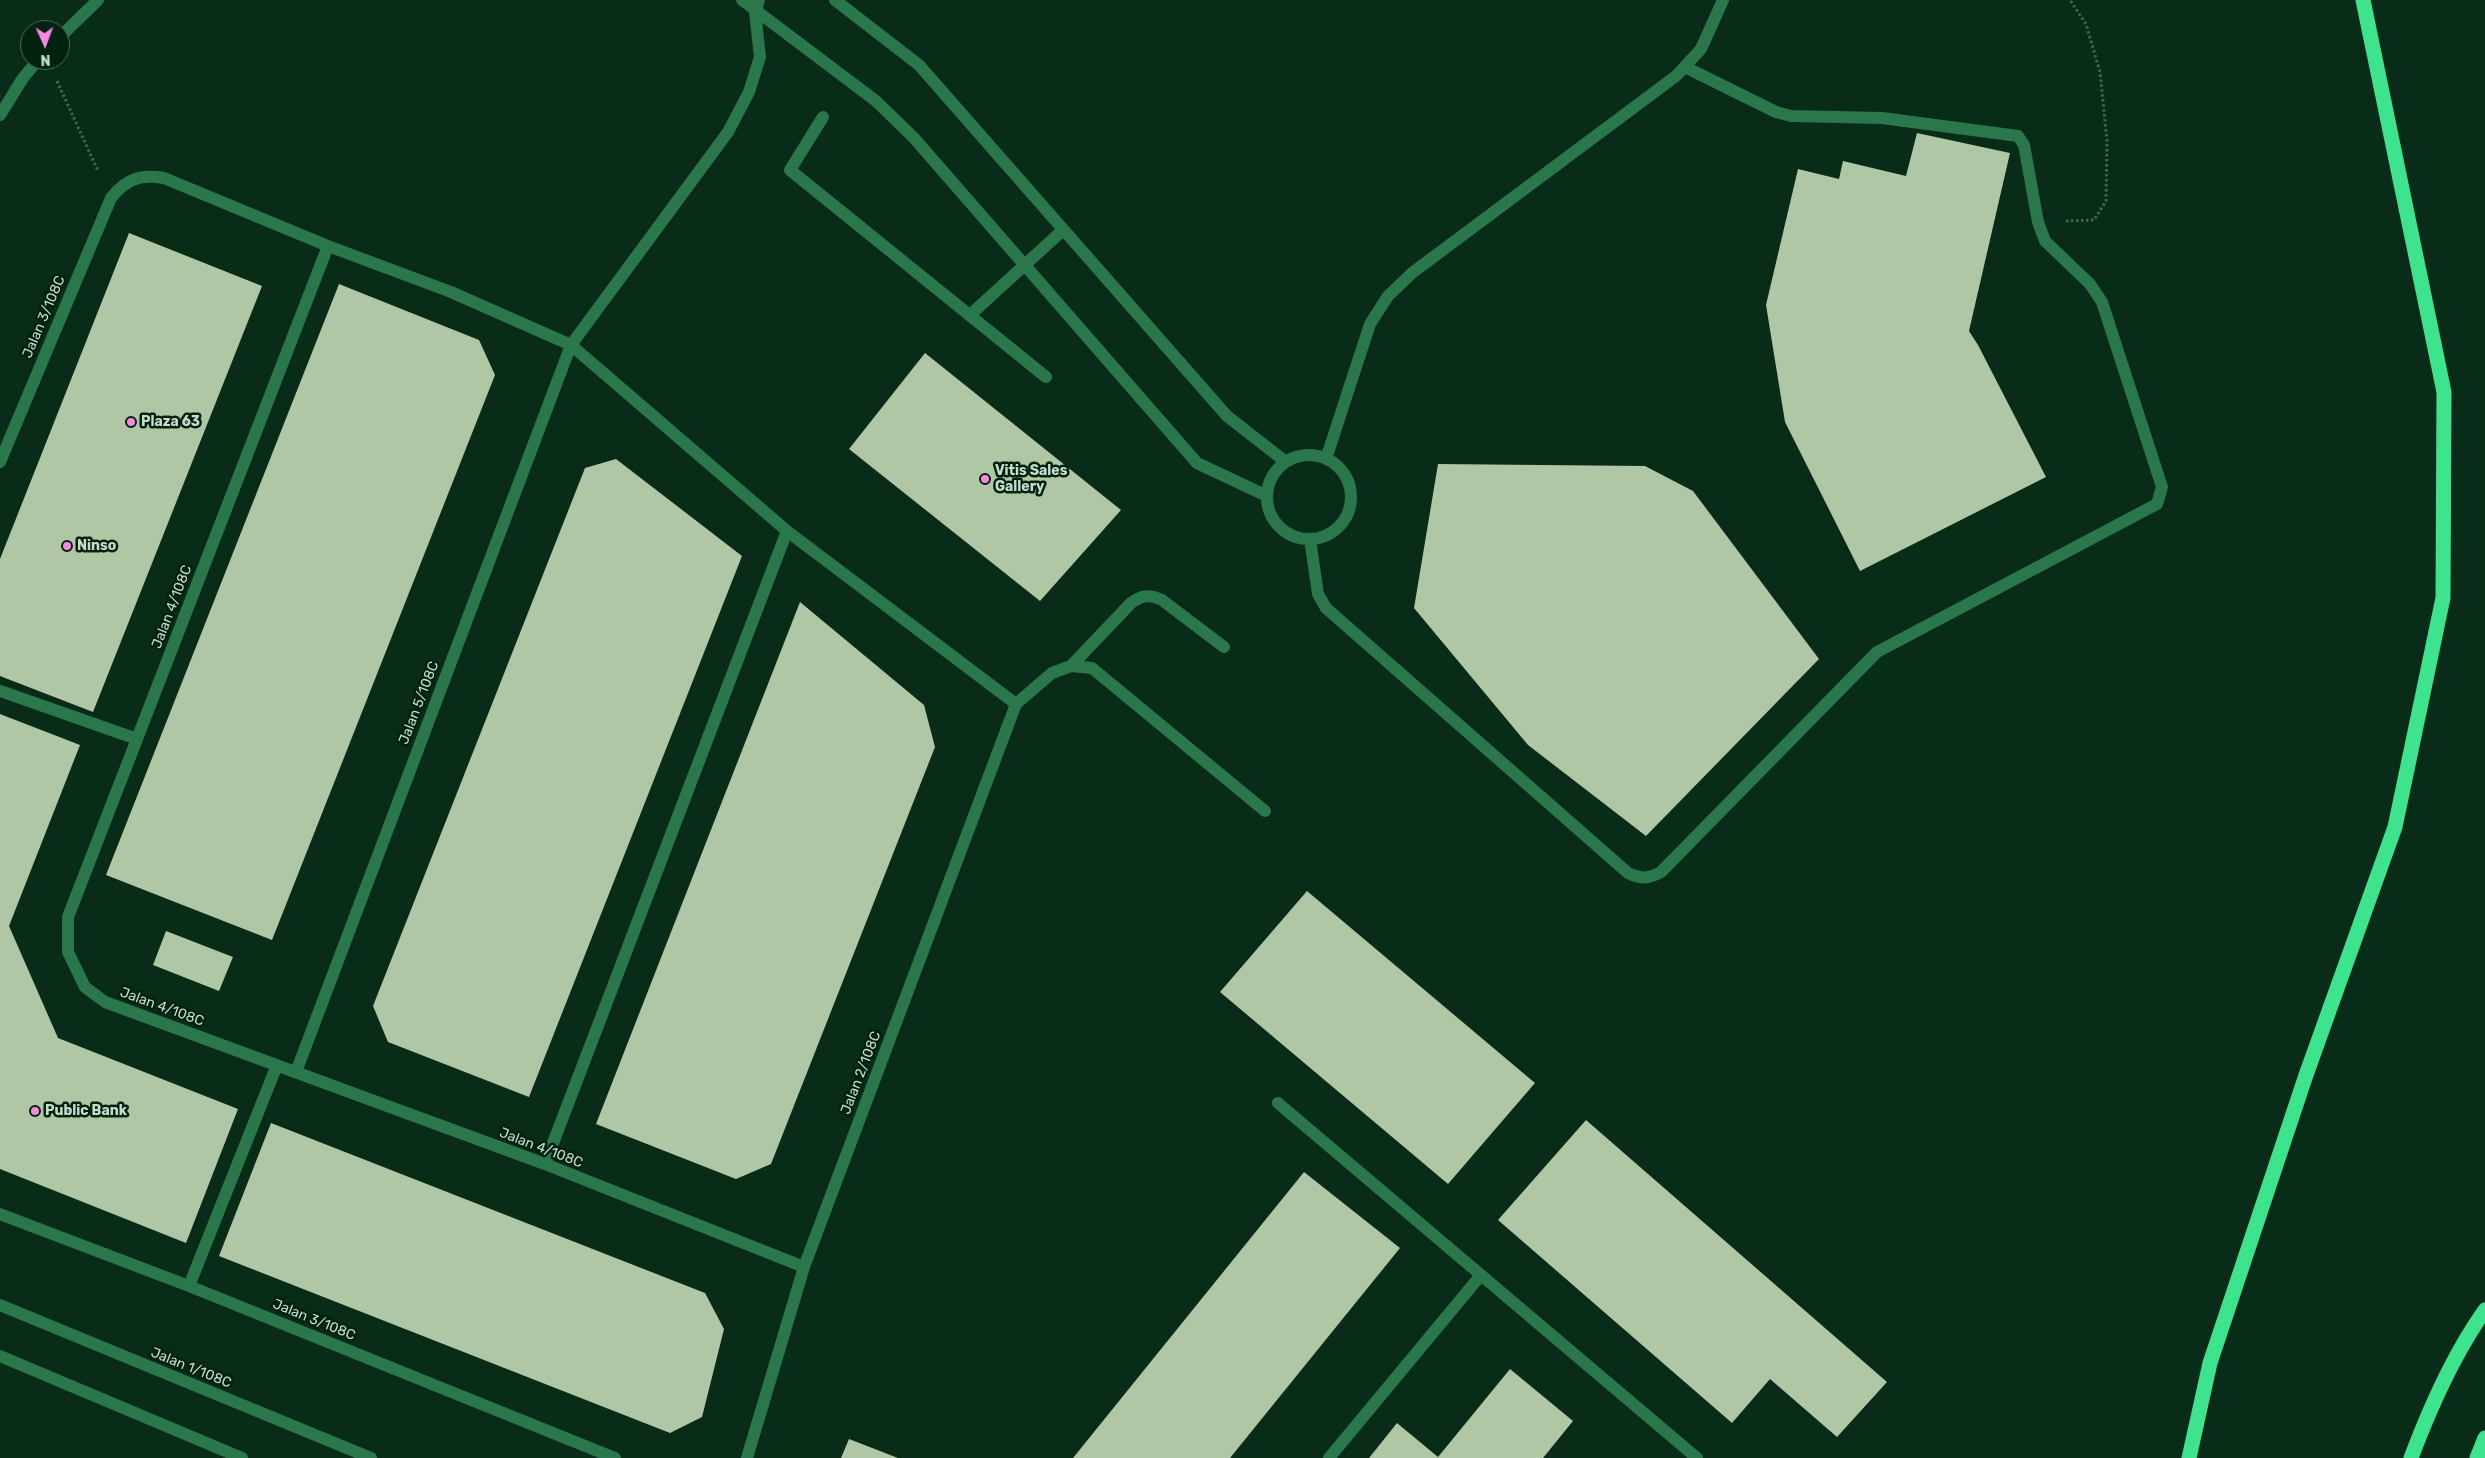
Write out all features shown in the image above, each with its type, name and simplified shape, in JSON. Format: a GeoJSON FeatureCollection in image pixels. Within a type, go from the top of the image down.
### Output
{"type":"FeatureCollection","features":[{"type":"Feature","properties":{"kind":"highway"},"geometry":{"type":"LineString","coordinates":[[2189,1458],[2210,1363],[2306,1075],[2395,827],[2443,598],[2444,392],[2363,0]]}},
{"type":"Feature","properties":{"kind":"highway"},"geometry":{"type":"LineString","coordinates":[[2412,1458],[2425,1420],[2453,1365],[2485,1310]]}},
{"type":"Feature","properties":{"kind":"highway"},"geometry":{"type":"LineString","coordinates":[[2477,1458],[2485,1438]]}},
{"type":"Feature","properties":{"kind":"street"},"geometry":{"type":"LineString","coordinates":[[70,27],[98,0]]}},
{"type":"Feature","properties":{"kind":"street"},"geometry":{"type":"LineString","coordinates":[[742,0],[757,6],[793,38],[876,102],[914,138],[1197,463],[1267,496]]}},
{"type":"Feature","properties":{"kind":"street"},"geometry":{"type":"LineString","coordinates":[[835,0],[919,65],[1227,416],[1286,462]]}},
{"type":"Feature","properties":{"kind":"street"},"geometry":{"type":"LineString","coordinates":[[1326,459],[1370,324],[1388,296],[1412,273],[1676,76],[1701,49],[1723,0]]}},
{"type":"Feature","properties":{"kind":"street","name":"Jalan 5/108C"},"geometry":{"type":"LineString","coordinates":[[296,1072],[571,345],[728,132],[749,92],[760,57],[757,6]]}},
{"type":"Feature","properties":{"kind":"street"},"geometry":{"type":"LineString","coordinates":[[1310,539],[1318,594],[1326,608],[1628,874],[1639,878],[1650,878],[1661,872],[1877,652],[2157,504],[2162,487],[2102,302],[2090,284],[2045,241],[2038,222],[2024,145],[2018,136],[1882,118],[1791,116],[1776,112],[1685,67]]}},
{"type":"Feature","properties":{"kind":"street"},"geometry":{"type":"LineString","coordinates":[[0,115],[30,70]]}},
{"type":"Feature","properties":{"kind":"street"},"geometry":{"type":"LineString","coordinates":[[823,117],[790,170],[1046,377]]}},
{"type":"Feature","properties":{"kind":"street","name":"Jalan 3/108C"},"geometry":{"type":"LineString","coordinates":[[0,462],[111,198],[120,186],[134,178],[148,176],[164,178],[328,246]]}},
{"type":"Feature","properties":{"kind":"street"},"geometry":{"type":"LineString","coordinates":[[970,316],[1063,230]]}},
{"type":"Feature","properties":{"kind":"street"},"geometry":{"type":"LineString","coordinates":[[328,246],[451,292],[571,345],[787,531],[1016,704],[1052,673],[1071,666],[1092,668],[1266,811]]}},
{"type":"Feature","properties":{"kind":"street","name":"Jalan 4/108C"},"geometry":{"type":"LineString","coordinates":[[328,246],[68,917],[68,952],[85,986],[105,1002],[545,1164],[804,1267]]}},
{"type":"Feature","properties":{"kind":"street"},"geometry":{"type":"LineString","coordinates":[[1299,456],[1313,456],[1326,459],[1338,467],[1347,478],[1350,506],[1345,518],[1336,529],[1323,536],[1310,539],[1296,537],[1280,526],[1269,509],[1267,496],[1269,483],[1276,471],[1286,462],[1299,456]]}},
{"type":"Feature","properties":{"kind":"street"},"geometry":{"type":"LineString","coordinates":[[545,1164],[787,531]]}},
{"type":"Feature","properties":{"kind":"street"},"geometry":{"type":"LineString","coordinates":[[1071,666],[1140,596],[1151,595],[1162,600],[1224,647]]}},
{"type":"Feature","properties":{"kind":"street"},"geometry":{"type":"LineString","coordinates":[[0,691],[137,740]]}},
{"type":"Feature","properties":{"kind":"street","name":"Jalan 2/108C"},"geometry":{"type":"LineString","coordinates":[[747,1458],[804,1267],[1016,704]]}},
{"type":"Feature","properties":{"kind":"street"},"geometry":{"type":"LineString","coordinates":[[189,1286],[277,1065]]}},
{"type":"Feature","properties":{"kind":"street"},"geometry":{"type":"LineString","coordinates":[[1278,1103],[1697,1458]]}},
{"type":"Feature","properties":{"kind":"street","name":"Jalan 3/108C"},"geometry":{"type":"LineString","coordinates":[[0,1214],[189,1286],[614,1458]]}},
{"type":"Feature","properties":{"kind":"street"},"geometry":{"type":"LineString","coordinates":[[1329,1458],[1480,1276]]}},
{"type":"Feature","properties":{"kind":"street","name":"Jalan 1/108C"},"geometry":{"type":"LineString","coordinates":[[0,1305],[371,1458]]}},
{"type":"Feature","properties":{"kind":"street"},"geometry":{"type":"LineString","coordinates":[[0,1356],[242,1458]]}},
{"type":"Feature","properties":{"kind":"path"},"geometry":{"type":"LineString","coordinates":[[2038,222],[2094,220],[2106,201],[2107,141],[2100,72],[2086,24],[2070,0]]}},
{"type":"Feature","properties":{"kind":"path"},"geometry":{"type":"LineString","coordinates":[[55,77],[111,198]]}},
{"type":"Feature","properties":{"kind":"building"},"geometry":{"type":"Polygon","coordinates":[[[1917,133],[2010,153],[1969,331],[2046,477],[1860,571],[1785,422],[1766,305],[1798,169],[1839,179],[1843,161],[1906,176],[1917,133]]]}},
{"type":"Feature","properties":{"kind":"building","name":"Plaza 63"},"geometry":{"type":"Polygon","coordinates":[[[129,233],[262,286],[93,712],[0,676],[0,559],[129,233]]]}},
{"type":"Feature","properties":{"kind":"building"},"geometry":{"type":"Polygon","coordinates":[[[339,284],[479,340],[495,375],[272,940],[106,875],[339,284]]]}},
{"type":"Feature","properties":{"kind":"building","name":"Vitis Sales Gallery"},"geometry":{"type":"Polygon","coordinates":[[[925,353],[1121,510],[1040,601],[849,449],[925,353]]]}},
{"type":"Feature","properties":{"kind":"building"},"geometry":{"type":"Polygon","coordinates":[[[616,459],[742,556],[529,1097],[388,1042],[373,1006],[585,468],[616,459]]]}},
{"type":"Feature","properties":{"kind":"building"},"geometry":{"type":"Polygon","coordinates":[[[1438,464],[1645,466],[1693,491],[1819,659],[1646,836],[1528,745],[1414,608],[1438,464]]]}},
{"type":"Feature","properties":{"kind":"building"},"geometry":{"type":"Polygon","coordinates":[[[800,602],[924,705],[935,747],[771,1164],[736,1179],[596,1124],[800,602]]]}},
{"type":"Feature","properties":{"kind":"building"},"geometry":{"type":"Polygon","coordinates":[[[0,714],[80,745],[9,926],[58,1038],[238,1109],[186,1243],[0,1169],[0,714]]]}},
{"type":"Feature","properties":{"kind":"building"},"geometry":{"type":"Polygon","coordinates":[[[1307,891],[1535,1083],[1448,1184],[1220,992],[1307,891]]]}},
{"type":"Feature","properties":{"kind":"building"},"geometry":{"type":"Polygon","coordinates":[[[166,931],[233,957],[219,991],[153,965],[166,931]]]}},
{"type":"Feature","properties":{"kind":"building"},"geometry":{"type":"Polygon","coordinates":[[[1586,1120],[1887,1382],[1837,1437],[1770,1379],[1732,1423],[1498,1220],[1586,1120]]]}},
{"type":"Feature","properties":{"kind":"building"},"geometry":{"type":"Polygon","coordinates":[[[271,1123],[705,1293],[724,1329],[702,1417],[670,1433],[219,1256],[271,1123]]]}},
{"type":"Feature","properties":{"kind":"building"},"geometry":{"type":"Polygon","coordinates":[[[1304,1172],[1400,1248],[1230,1458],[1073,1458],[1304,1172]]]}},
{"type":"Feature","properties":{"kind":"building"},"geometry":{"type":"Polygon","coordinates":[[[1510,1369],[1573,1421],[1543,1458],[1369,1458],[1397,1423],[1438,1457],[1510,1369]]]}},
{"type":"Feature","properties":{"kind":"building"},"geometry":{"type":"Polygon","coordinates":[[[849,1439],[898,1458],[841,1458],[849,1439]]]}},
{"type":"Feature","properties":{"kind":"place","name":"Plaza 63"},"geometry":{"type":"Point","coordinates":[131,422]}},
{"type":"Feature","properties":{"kind":"place","name":"Vitis Sales Gallery"},"geometry":{"type":"Point","coordinates":[985,479]}},
{"type":"Feature","properties":{"kind":"place","name":"Ninso"},"geometry":{"type":"Point","coordinates":[67,546]}},
{"type":"Feature","properties":{"kind":"place","name":"Public Bank"},"geometry":{"type":"Point","coordinates":[35,1111]}}]}
